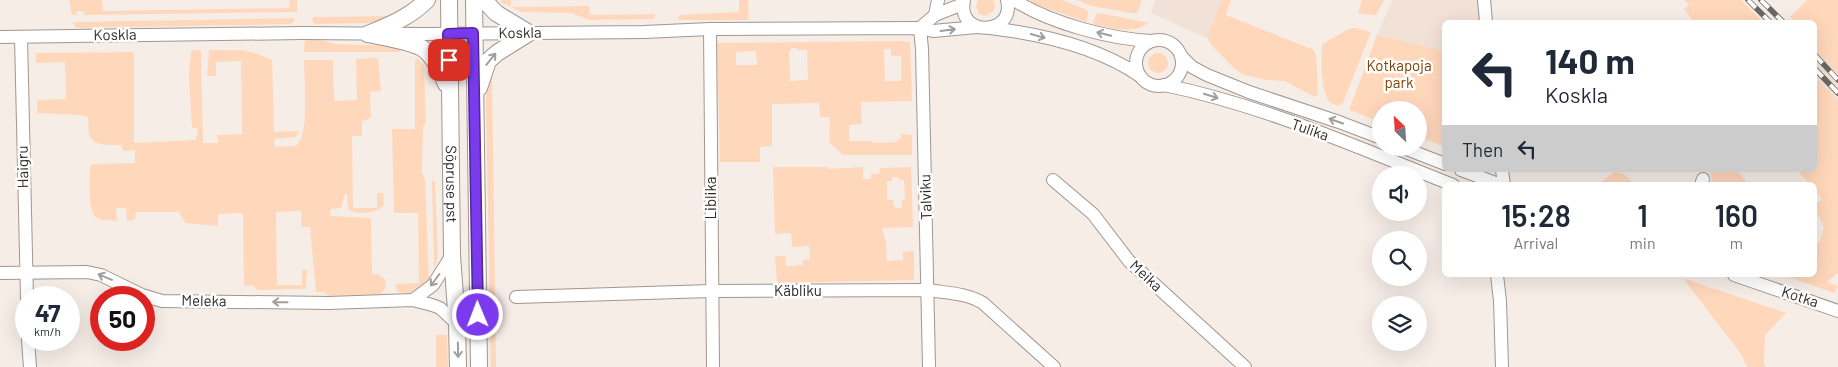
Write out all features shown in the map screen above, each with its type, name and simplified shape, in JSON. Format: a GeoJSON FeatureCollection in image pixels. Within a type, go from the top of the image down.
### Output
{"type":"FeatureCollection","features":[{"type":"Feature","properties":{"kind":"main road"},"geometry":{"type":"LineString","coordinates":[[368,34],[402,20],[427,0]]}},
{"type":"Feature","properties":{"kind":"main road","name":"Sõpruse pst"},"geometry":{"type":"LineString","coordinates":[[449,0],[452,255],[458,324],[458,367]]}},
{"type":"Feature","properties":{"kind":"main road","name":"Sõpruse pst"},"geometry":{"type":"LineString","coordinates":[[474,0],[479,367]]}},
{"type":"Feature","properties":{"kind":"main road"},"geometry":{"type":"LineString","coordinates":[[474,103],[488,62],[497,53],[529,33],[496,13],[484,0]]}},
{"type":"Feature","properties":{"kind":"main road"},"geometry":{"type":"LineString","coordinates":[[368,34],[422,48],[437,64],[450,92]]}},
{"type":"Feature","properties":{"kind":"street"},"geometry":{"type":"LineString","coordinates":[[935,15],[938,0]]}},
{"type":"Feature","properties":{"kind":"street"},"geometry":{"type":"LineString","coordinates":[[990,28],[998,25],[1004,19],[1008,12],[1007,0]]}},
{"type":"Feature","properties":{"kind":"street"},"geometry":{"type":"LineString","coordinates":[[990,28],[1031,34],[1076,47],[1118,62],[1150,84],[1164,85],[1176,78],[1182,64],[1181,56],[1172,44],[1166,41],[1125,39],[1088,30],[1027,9],[1014,0]]}},
{"type":"Feature","properties":{"kind":"street"},"geometry":{"type":"LineString","coordinates":[[1484,0],[1486,20]]}},
{"type":"Feature","properties":{"kind":"street"},"geometry":{"type":"LineString","coordinates":[[920,28],[935,15],[964,2],[965,14],[977,27]]}},
{"type":"Feature","properties":{"kind":"street","name":"Koskla"},"geometry":{"type":"LineString","coordinates":[[0,37],[303,33],[644,32],[710,29],[920,28],[933,31],[977,27],[990,28]]}},
{"type":"Feature","properties":{"kind":"street","name":"Talviku"},"geometry":{"type":"LineString","coordinates":[[920,28],[929,367]]}},
{"type":"Feature","properties":{"kind":"street","name":"Liblika"},"geometry":{"type":"LineString","coordinates":[[710,29],[713,367]]}},
{"type":"Feature","properties":{"kind":"street","name":"Haigru"},"geometry":{"type":"LineString","coordinates":[[21,37],[27,286]]}},
{"type":"Feature","properties":{"kind":"street"},"geometry":{"type":"LineString","coordinates":[[1140,76],[1137,70],[1137,56],[1145,44],[1152,41]]}},
{"type":"Feature","properties":{"kind":"street","name":"Tulika"},"geometry":{"type":"LineString","coordinates":[[1181,56],[1192,67],[1207,75],[1249,92],[1372,135]]}},
{"type":"Feature","properties":{"kind":"street","name":"Tulika"},"geometry":{"type":"LineString","coordinates":[[1164,85],[1209,95],[1372,149]]}},
{"type":"Feature","properties":{"kind":"street","name":"Tulika"},"geometry":{"type":"LineString","coordinates":[[1391,156],[1447,182]]}},
{"type":"Feature","properties":{"kind":"street"},"geometry":{"type":"LineString","coordinates":[[1424,156],[1442,163]]}},
{"type":"Feature","properties":{"kind":"street"},"geometry":{"type":"LineString","coordinates":[[1467,172],[1495,182]]}},
{"type":"Feature","properties":{"kind":"street","name":"Meika"},"geometry":{"type":"LineString","coordinates":[[1053,180],[1093,214],[1129,261],[1246,367]]}},
{"type":"Feature","properties":{"kind":"street"},"geometry":{"type":"LineString","coordinates":[[413,300],[433,284],[452,255]]}},
{"type":"Feature","properties":{"kind":"street","name":"Meleka"},"geometry":{"type":"LineString","coordinates":[[0,273],[26,272],[101,275],[142,295],[162,301],[329,303],[413,300],[432,304],[440,308],[458,324]]}},
{"type":"Feature","properties":{"kind":"street"},"geometry":{"type":"LineString","coordinates":[[1497,277],[1502,367]]}},
{"type":"Feature","properties":{"kind":"street"},"geometry":{"type":"LineString","coordinates":[[1500,301],[1504,277]]}},
{"type":"Feature","properties":{"kind":"street","name":"Kotka"},"geometry":{"type":"LineString","coordinates":[[1740,277],[1838,311]]}},
{"type":"Feature","properties":{"kind":"street","name":"Käbliku"},"geometry":{"type":"LineString","coordinates":[[516,297],[711,291],[928,290],[977,299],[1054,367]]}},
{"type":"Feature","properties":{"kind":"street"},"geometry":{"type":"LineString","coordinates":[[29,351],[30,367]]}},
{"type":"Feature","properties":{"kind":"shaded area"},"geometry":{"type":"Polygon","coordinates":[[[1155,0],[1222,0],[1211,40],[1151,13],[1155,0]]]}},
{"type":"Feature","properties":{"kind":"shaded area"},"geometry":{"type":"Polygon","coordinates":[[[1393,0],[1492,0],[1492,20],[1442,20],[1442,50],[1377,35],[1393,0]]]}},
{"type":"Feature","properties":{"kind":"shaded area"},"geometry":{"type":"Polygon","coordinates":[[[1817,52],[1838,74],[1838,101],[1817,79],[1817,52]]]}},
{"type":"Feature","properties":{"kind":"green space"},"geometry":{"type":"Polygon","coordinates":[[[69,0],[102,0],[103,11],[289,8],[290,0],[297,0],[297,12],[84,15],[84,12],[77,11],[76,15],[72,15],[69,0]]]}},
{"type":"Feature","properties":{"kind":"green space"},"geometry":{"type":"Polygon","coordinates":[[[501,0],[511,0],[511,7],[501,2],[501,0]]]}},
{"type":"Feature","properties":{"kind":"green space"},"geometry":{"type":"Polygon","coordinates":[[[739,0],[748,0],[749,18],[747,20],[679,20],[678,17],[679,15],[739,12],[739,0]]]}},
{"type":"Feature","properties":{"kind":"green space"},"geometry":{"type":"Polygon","coordinates":[[[978,0],[993,0],[995,6],[993,12],[985,16],[979,14],[976,6],[978,0]]]}},
{"type":"Feature","properties":{"kind":"green space"},"geometry":{"type":"Polygon","coordinates":[[[1030,0],[1062,0],[1087,10],[1086,22],[1037,5],[1030,0]]]}},
{"type":"Feature","properties":{"kind":"green space"},"geometry":{"type":"Polygon","coordinates":[[[1076,0],[1142,0],[1137,14],[1092,6],[1076,0]]]}},
{"type":"Feature","properties":{"kind":"green space"},"geometry":{"type":"Polygon","coordinates":[[[1222,0],[1231,0],[1226,15],[1314,50],[1316,55],[1318,94],[1315,97],[1285,81],[1267,80],[1244,75],[1214,48],[1208,40],[1208,36],[1222,0]]]}},
{"type":"Feature","properties":{"kind":"green space"},"geometry":{"type":"Polygon","coordinates":[[[1362,0],[1384,0],[1376,15],[1358,13],[1362,0]]]}},
{"type":"Feature","properties":{"kind":"green space"},"geometry":{"type":"Polygon","coordinates":[[[1684,0],[1741,0],[1761,20],[1692,20],[1684,9],[1689,5],[1684,0]]]}},
{"type":"Feature","properties":{"kind":"green space"},"geometry":{"type":"Polygon","coordinates":[[[1807,0],[1838,0],[1838,74],[1817,52],[1817,20],[1794,20],[1790,17],[1807,0]]]}},
{"type":"Feature","properties":{"kind":"green space"},"geometry":{"type":"Polygon","coordinates":[[[589,6],[590,15],[655,14],[654,19],[589,20],[572,13],[521,12],[511,7],[589,6]]]}},
{"type":"Feature","properties":{"kind":"green space"},"geometry":{"type":"Polygon","coordinates":[[[1100,13],[1148,23],[1142,27],[1128,30],[1113,29],[1093,24],[1096,14],[1100,13]]]}},
{"type":"Feature","properties":{"kind":"green space"},"geometry":{"type":"Polygon","coordinates":[[[394,16],[374,23],[315,24],[312,20],[313,17],[394,16]]]}},
{"type":"Feature","properties":{"kind":"green space"},"geometry":{"type":"Polygon","coordinates":[[[295,18],[291,24],[77,28],[72,22],[295,18]]]}},
{"type":"Feature","properties":{"kind":"green space"},"geometry":{"type":"Polygon","coordinates":[[[1355,28],[1371,32],[1343,103],[1339,106],[1330,103],[1324,91],[1321,58],[1322,44],[1349,29],[1355,28]]]}},
{"type":"Feature","properties":{"kind":"green space","name":"Kotkapoja park"},"geometry":{"type":"Polygon","coordinates":[[[1377,35],[1442,50],[1442,146],[1428,140],[1428,101],[1372,101],[1372,119],[1349,110],[1377,35]]]}},
{"type":"Feature","properties":{"kind":"green space"},"geometry":{"type":"Polygon","coordinates":[[[305,39],[326,41],[333,44],[399,46],[400,52],[304,52],[305,39]]]}},
{"type":"Feature","properties":{"kind":"green space"},"geometry":{"type":"Polygon","coordinates":[[[910,42],[912,101],[861,102],[862,124],[849,125],[849,141],[897,142],[897,139],[901,139],[901,134],[912,135],[912,155],[843,155],[829,142],[830,117],[820,117],[819,103],[772,104],[772,146],[760,147],[760,162],[720,162],[717,43],[910,42]],[[791,48],[791,51],[789,51],[790,81],[808,80],[807,50],[791,48]],[[884,49],[885,81],[901,81],[901,56],[891,56],[891,49],[884,49]],[[756,51],[736,52],[736,65],[757,65],[756,51]]]}},
{"type":"Feature","properties":{"kind":"green space"},"geometry":{"type":"Polygon","coordinates":[[[193,50],[200,50],[201,52],[203,143],[218,143],[217,135],[242,134],[241,61],[216,62],[216,76],[207,76],[209,50],[241,50],[272,60],[274,132],[299,131],[296,137],[274,139],[275,147],[296,146],[300,140],[305,119],[304,60],[333,60],[334,101],[357,100],[356,59],[378,58],[381,91],[370,92],[371,117],[362,122],[362,136],[352,136],[353,208],[377,208],[377,193],[383,193],[384,205],[377,210],[368,212],[350,211],[347,194],[345,194],[341,208],[331,209],[330,216],[371,218],[372,274],[378,274],[385,279],[386,286],[381,294],[328,296],[325,292],[316,292],[310,227],[301,227],[301,211],[276,212],[277,285],[302,285],[302,270],[307,270],[306,289],[258,290],[252,285],[244,286],[243,213],[218,214],[218,226],[185,223],[179,212],[136,212],[135,219],[127,221],[126,208],[116,208],[117,221],[99,219],[94,215],[90,202],[90,168],[92,164],[135,163],[135,150],[123,151],[121,145],[107,145],[94,141],[89,134],[88,117],[37,113],[37,100],[66,99],[65,62],[36,63],[36,53],[133,52],[134,143],[196,140],[198,128],[192,128],[189,75],[191,52],[193,50]]]}},
{"type":"Feature","properties":{"kind":"green space"},"geometry":{"type":"Polygon","coordinates":[[[1158,53],[1165,56],[1168,63],[1165,70],[1158,73],[1151,70],[1148,63],[1151,56],[1158,53]]]}},
{"type":"Feature","properties":{"kind":"green space"},"geometry":{"type":"Polygon","coordinates":[[[417,58],[424,66],[426,122],[423,128],[422,171],[425,180],[429,281],[414,291],[401,293],[397,291],[395,284],[419,283],[418,213],[394,213],[392,129],[415,129],[415,59],[417,58]]]}},
{"type":"Feature","properties":{"kind":"green space"},"geometry":{"type":"Polygon","coordinates":[[[492,73],[496,367],[491,367],[486,106],[486,89],[492,73]]]}},
{"type":"Feature","properties":{"kind":"green space"},"geometry":{"type":"Polygon","coordinates":[[[1817,79],[1838,101],[1838,273],[1827,282],[1838,286],[1834,293],[1789,277],[1817,277],[1817,244],[1820,241],[1824,227],[1817,213],[1817,203],[1822,199],[1817,193],[1817,182],[1807,182],[1799,172],[1817,172],[1817,79]]]}},
{"type":"Feature","properties":{"kind":"green space"},"geometry":{"type":"Polygon","coordinates":[[[773,167],[828,167],[828,169],[863,167],[863,179],[871,179],[871,174],[879,174],[880,168],[911,167],[913,227],[882,228],[886,242],[887,261],[903,260],[903,252],[914,251],[914,280],[777,283],[775,256],[785,256],[786,266],[803,265],[803,260],[810,259],[809,246],[792,247],[791,233],[775,234],[773,167]],[[892,177],[892,181],[887,181],[887,200],[893,200],[894,207],[899,209],[902,206],[902,200],[905,199],[904,180],[899,180],[898,177],[892,177]]]}},
{"type":"Feature","properties":{"kind":"green space"},"geometry":{"type":"Polygon","coordinates":[[[1614,172],[1624,174],[1632,182],[1601,182],[1614,172]]]}},
{"type":"Feature","properties":{"kind":"green space"},"geometry":{"type":"Polygon","coordinates":[[[1710,172],[1739,172],[1747,182],[1710,182],[1712,179],[1710,172]]]}},
{"type":"Feature","properties":{"kind":"green space"},"geometry":{"type":"Polygon","coordinates":[[[432,181],[435,181],[438,256],[434,270],[432,181]]]}},
{"type":"Feature","properties":{"kind":"green space"},"geometry":{"type":"Polygon","coordinates":[[[1685,279],[1786,313],[1765,335],[1764,364],[1766,367],[1747,367],[1741,354],[1685,279]]]}},
{"type":"Feature","properties":{"kind":"green space"},"geometry":{"type":"Polygon","coordinates":[[[436,335],[447,335],[448,367],[436,367],[436,335]]]}},
{"type":"Feature","properties":{"kind":"railway"},"geometry":{"type":"LineString","coordinates":[[1748,0],[1768,20]]}},
{"type":"Feature","properties":{"kind":"railway"},"geometry":{"type":"LineString","coordinates":[[1761,0],[1781,20]]}},
{"type":"Feature","properties":{"kind":"railway"},"geometry":{"type":"LineString","coordinates":[[1817,57],[1838,80]]}},
{"type":"Feature","properties":{"kind":"railway"},"geometry":{"type":"LineString","coordinates":[[1817,71],[1838,93]]}},
{"type":"Feature","properties":{"kind":"route"},"geometry":{"type":"LineString","coordinates":[[449,60],[448,34],[473,33],[478,315]]}}]}
